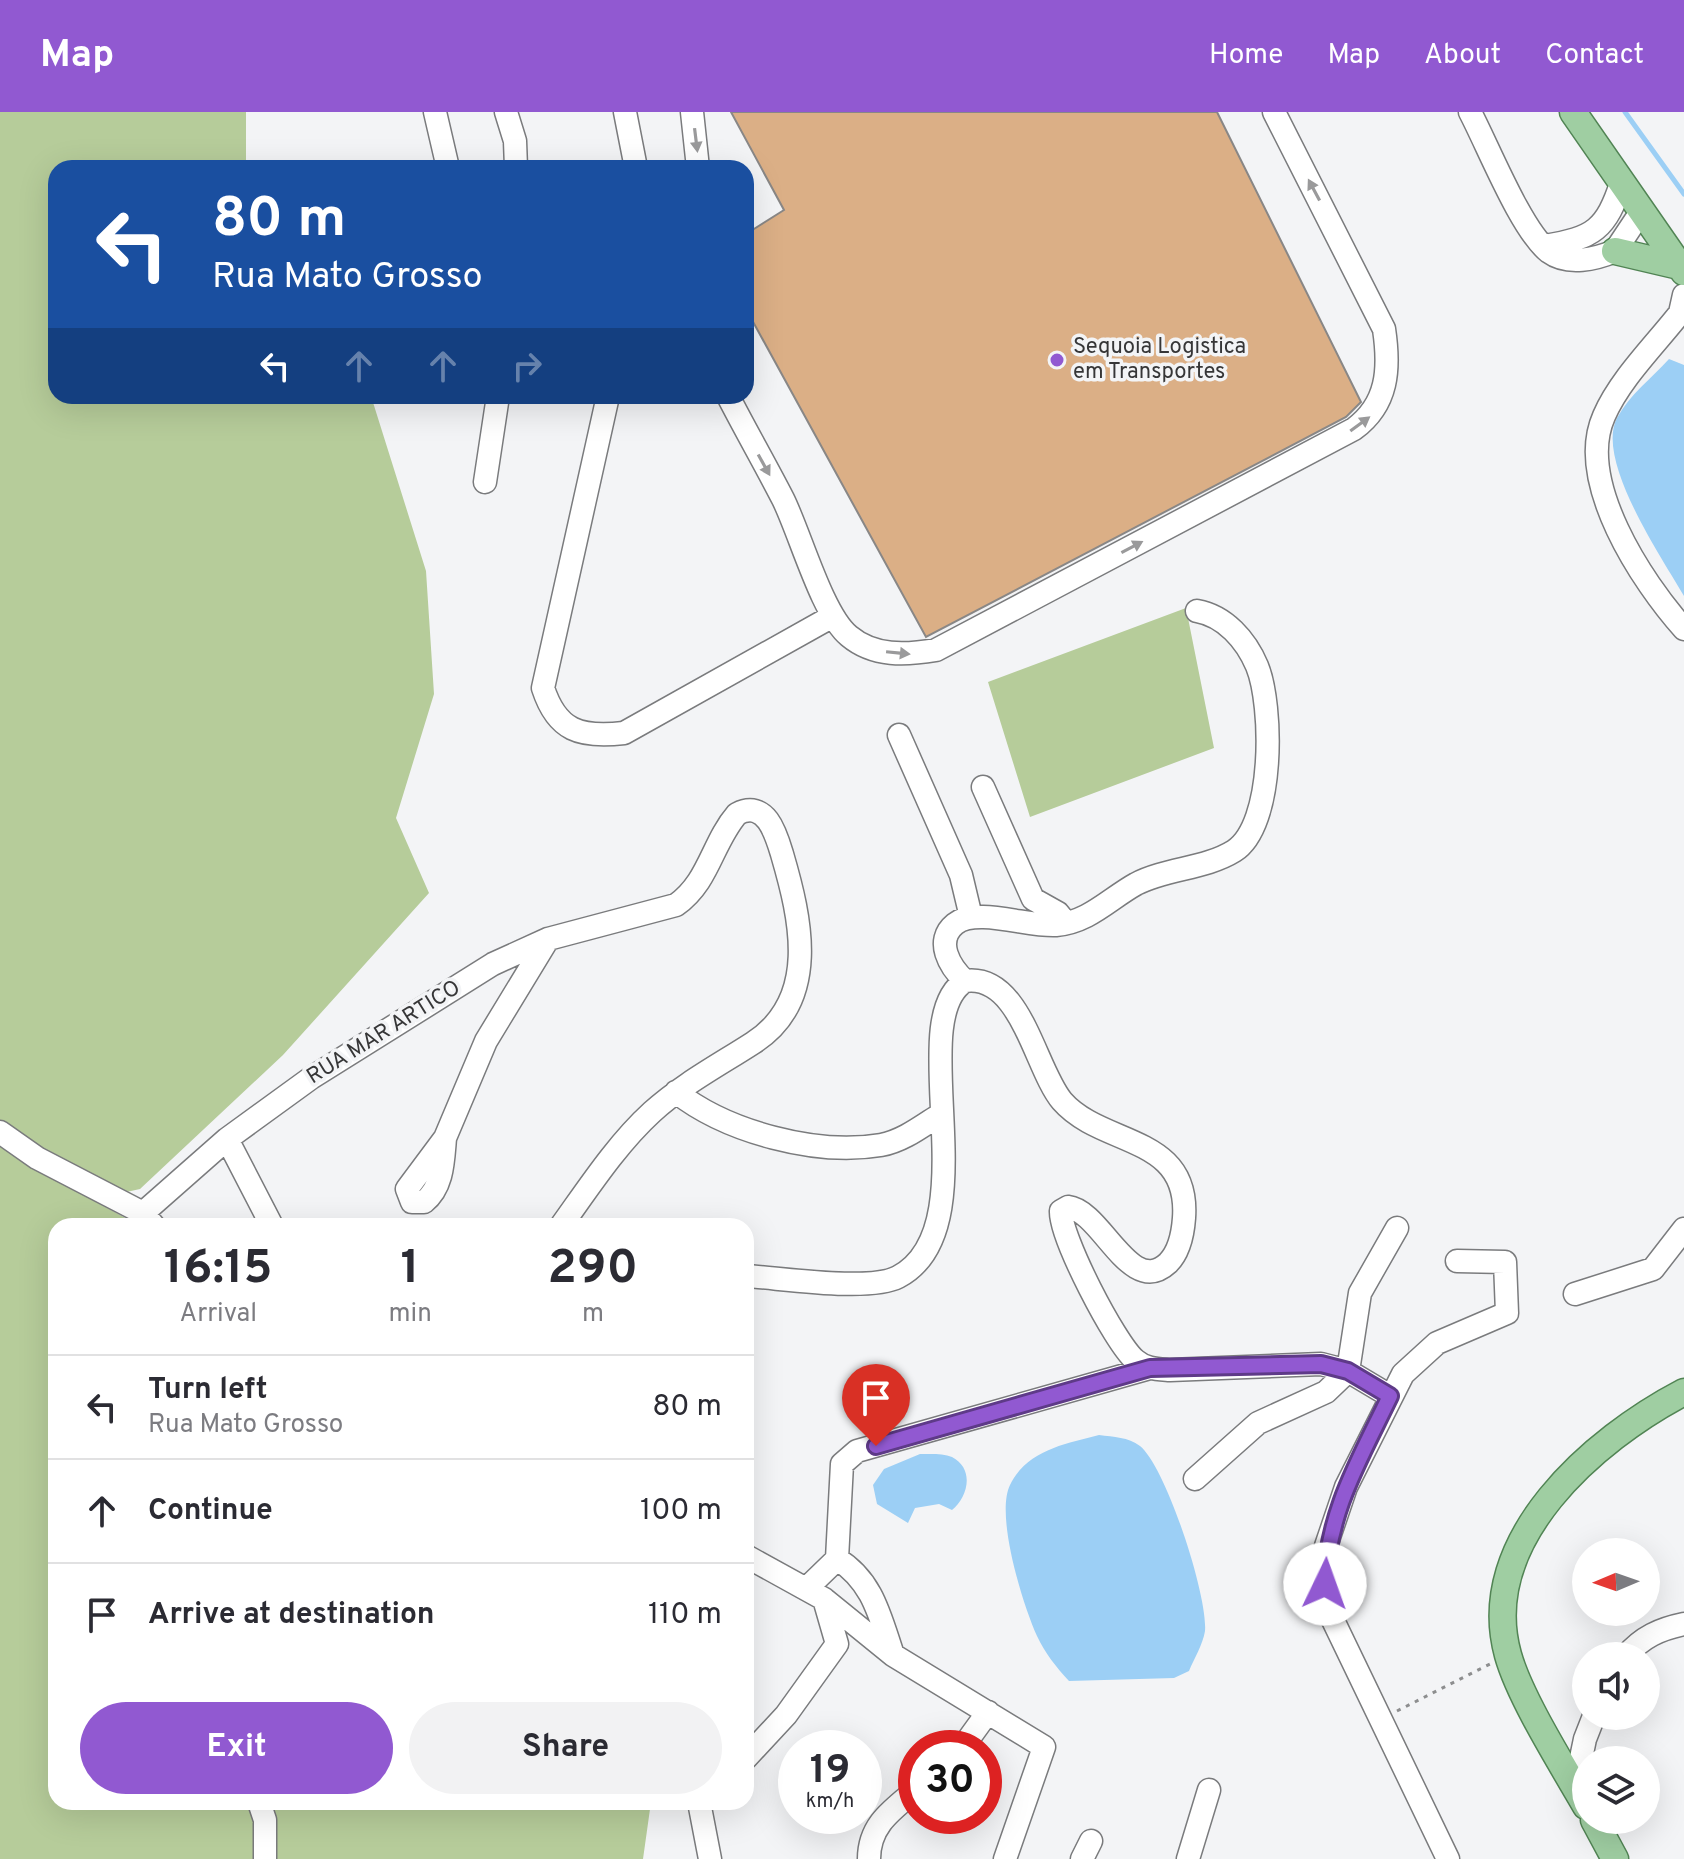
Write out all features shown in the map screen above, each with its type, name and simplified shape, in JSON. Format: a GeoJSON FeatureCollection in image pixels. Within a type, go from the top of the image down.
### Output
{"type":"FeatureCollection","features":[{"type":"Feature","properties":{"kind":"main road"},"geometry":{"type":"LineString","coordinates":[[1573,112],[1682,269]]}},
{"type":"Feature","properties":{"kind":"main road"},"geometry":{"type":"LineString","coordinates":[[1615,251],[1682,269]]}},
{"type":"Feature","properties":{"kind":"main road"},"geometry":{"type":"LineString","coordinates":[[1572,1781],[1508,1655],[1504,1619],[1507,1582],[1520,1542],[1545,1504],[1594,1453],[1684,1392]]}},
{"type":"Feature","properties":{"kind":"main road"},"geometry":{"type":"LineString","coordinates":[[1602,1834],[1615,1859]]}},
{"type":"Feature","properties":{"kind":"street"},"geometry":{"type":"LineString","coordinates":[[435,112],[446,160]]}},
{"type":"Feature","properties":{"kind":"street"},"geometry":{"type":"LineString","coordinates":[[506,112],[515,141],[516,160]]}},
{"type":"Feature","properties":{"kind":"street"},"geometry":{"type":"LineString","coordinates":[[625,112],[634,160]]}},
{"type":"Feature","properties":{"kind":"street"},"geometry":{"type":"LineString","coordinates":[[692,112],[697,160]]}},
{"type":"Feature","properties":{"kind":"street"},"geometry":{"type":"LineString","coordinates":[[732,404],[783,498],[833,616],[848,635],[890,654],[907,655],[936,650],[1354,429],[1371,417],[1381,399],[1389,359],[1384,329],[1274,112]]}},
{"type":"Feature","properties":{"kind":"street"},"geometry":{"type":"LineString","coordinates":[[1470,112],[1523,217],[1550,252],[1569,260],[1600,257],[1615,251],[1641,212]]}},
{"type":"Feature","properties":{"kind":"street"},"geometry":{"type":"LineString","coordinates":[[1544,246],[1575,241],[1597,232],[1615,204],[1622,181]]}},
{"type":"Feature","properties":{"kind":"street"},"geometry":{"type":"LineString","coordinates":[[1684,295],[1680,313],[1604,417],[1595,461],[1600,485],[1621,534],[1657,599],[1684,629]]}},
{"type":"Feature","properties":{"kind":"street"},"geometry":{"type":"LineString","coordinates":[[485,482],[497,404]]}},
{"type":"Feature","properties":{"kind":"street"},"geometry":{"type":"LineString","coordinates":[[606,404],[543,688],[552,714],[574,730],[598,736],[624,733],[833,616]]}},
{"type":"Feature","properties":{"kind":"street"},"geometry":{"type":"LineString","coordinates":[[965,981],[948,961],[946,936],[953,925],[971,917],[1039,925],[1084,919],[1137,883],[1236,850],[1248,834],[1260,806],[1269,765],[1258,668],[1242,639],[1222,620],[1197,611]]}},
{"type":"Feature","properties":{"kind":"street"},"geometry":{"type":"LineString","coordinates":[[899,735],[961,875],[971,917]]}},
{"type":"Feature","properties":{"kind":"street"},"geometry":{"type":"LineString","coordinates":[[983,787],[1033,899],[1058,913],[1066,923]]}},
{"type":"Feature","properties":{"kind":"street","name":"RUA MAR ARTICO"},"geometry":{"type":"LineString","coordinates":[[150,1218],[227,1139],[311,1078],[493,964],[548,939],[676,905],[689,896],[703,878],[737,814],[745,810],[767,818],[779,845],[798,919],[802,950],[798,982],[787,1009],[771,1029],[676,1092]]}},
{"type":"Feature","properties":{"kind":"street"},"geometry":{"type":"LineString","coordinates":[[411,1182],[445,1138],[486,1041],[548,939]]}},
{"type":"Feature","properties":{"kind":"street"},"geometry":{"type":"LineString","coordinates":[[754,1277],[856,1283],[898,1277],[936,1233],[943,1203],[942,1037],[948,1001],[956,987],[965,981],[986,983],[1000,993],[1017,1013],[1053,1089],[1065,1104],[1080,1118],[1152,1150],[1169,1163],[1179,1184],[1185,1209],[1178,1249],[1168,1262],[1156,1270],[1141,1269],[1125,1260],[1080,1209],[1068,1207],[1061,1211],[1065,1230],[1107,1320],[1126,1350],[1137,1362],[1150,1368]]}},
{"type":"Feature","properties":{"kind":"street"},"geometry":{"type":"LineString","coordinates":[[567,1218],[630,1135],[676,1092],[699,1110],[732,1126],[781,1138],[845,1146],[881,1145],[909,1135],[941,1114]]}},
{"type":"Feature","properties":{"kind":"street"},"geometry":{"type":"LineString","coordinates":[[0,1132],[37,1158],[144,1218]]}},
{"type":"Feature","properties":{"kind":"street"},"geometry":{"type":"LineString","coordinates":[[227,1139],[268,1218]]}},
{"type":"Feature","properties":{"kind":"street"},"geometry":{"type":"LineString","coordinates":[[1195,1479],[1258,1423],[1326,1392],[1348,1371],[1360,1293],[1397,1228]]}},
{"type":"Feature","properties":{"kind":"street"},"geometry":{"type":"LineString","coordinates":[[1575,1294],[1653,1269],[1684,1229]]}},
{"type":"Feature","properties":{"kind":"street"},"geometry":{"type":"LineString","coordinates":[[1448,1859],[1330,1614],[1325,1584],[1326,1546],[1333,1519],[1390,1396],[1418,1357],[1437,1343],[1507,1313],[1505,1262],[1457,1261]]}},
{"type":"Feature","properties":{"kind":"street"},"geometry":{"type":"LineString","coordinates":[[815,1594],[837,1559],[842,1464],[857,1451],[1150,1368],[1321,1364],[1348,1371],[1390,1396]]}},
{"type":"Feature","properties":{"kind":"street"},"geometry":{"type":"LineString","coordinates":[[837,1559],[856,1570],[875,1600],[893,1655]]}},
{"type":"Feature","properties":{"kind":"street"},"geometry":{"type":"LineString","coordinates":[[754,1560],[815,1594],[893,1655],[1044,1747],[1005,1859]]}},
{"type":"Feature","properties":{"kind":"street"},"geometry":{"type":"LineString","coordinates":[[754,1749],[786,1715],[837,1644],[815,1594]]}},
{"type":"Feature","properties":{"kind":"street"},"geometry":{"type":"LineString","coordinates":[[1639,1642],[1661,1628],[1684,1624]]}},
{"type":"Feature","properties":{"kind":"street"},"geometry":{"type":"LineString","coordinates":[[975,1730],[988,1712]]}},
{"type":"Feature","properties":{"kind":"street"},"geometry":{"type":"LineString","coordinates":[[1188,1859],[1209,1790]]}},
{"type":"Feature","properties":{"kind":"street"},"geometry":{"type":"LineString","coordinates":[[869,1859],[871,1840],[878,1824],[898,1806]]}},
{"type":"Feature","properties":{"kind":"street"},"geometry":{"type":"LineString","coordinates":[[262,1810],[265,1820],[265,1859]]}},
{"type":"Feature","properties":{"kind":"street"},"geometry":{"type":"LineString","coordinates":[[701,1810],[710,1859]]}},
{"type":"Feature","properties":{"kind":"path"},"geometry":{"type":"LineString","coordinates":[[1381,1720],[1508,1655]]}},
{"type":"Feature","properties":{"kind":"green space"},"geometry":{"type":"Polygon","coordinates":[[[0,112],[246,112],[246,160],[48,160],[48,404],[374,404],[426,571],[434,694],[396,818],[429,893],[283,1055],[140,1189],[122,1193],[41,1150],[0,1121],[0,112]]]}},
{"type":"Feature","properties":{"kind":"green space"},"geometry":{"type":"Polygon","coordinates":[[[1186,608],[1214,748],[1030,817],[988,682],[1186,608]]]}},
{"type":"Feature","properties":{"kind":"green space"},"geometry":{"type":"Polygon","coordinates":[[[0,1144],[31,1166],[125,1218],[48,1218],[48,1810],[250,1810],[254,1822],[254,1859],[0,1859],[0,1144]]]}},
{"type":"Feature","properties":{"kind":"green space"},"geometry":{"type":"Polygon","coordinates":[[[274,1810],[650,1810],[643,1859],[276,1859],[274,1810]]]}},
{"type":"Feature","properties":{"kind":"water"},"geometry":{"type":"Polygon","coordinates":[[[1669,359],[1684,365],[1684,596],[1634,508],[1615,458],[1613,436],[1622,409],[1669,359]]]}},
{"type":"Feature","properties":{"kind":"water"},"geometry":{"type":"Polygon","coordinates":[[[1099,1435],[1131,1441],[1140,1446],[1150,1459],[1173,1505],[1193,1563],[1205,1631],[1189,1671],[1174,1678],[1069,1681],[1037,1636],[1025,1604],[1008,1538],[1006,1499],[1010,1485],[1017,1473],[1037,1456],[1099,1435]]]}},
{"type":"Feature","properties":{"kind":"water"},"geometry":{"type":"Polygon","coordinates":[[[920,1454],[952,1457],[964,1469],[967,1483],[962,1498],[952,1510],[939,1504],[915,1508],[908,1523],[877,1504],[873,1485],[884,1469],[920,1454]]]}},
{"type":"Feature","properties":{"kind":"building","name":"Sequoia Logistica em Transportes"},"geometry":{"type":"Polygon","coordinates":[[[731,112],[1217,112],[1361,402],[1346,417],[926,637],[754,324],[754,229],[784,210],[731,112]]]}},
{"type":"Feature","properties":{"kind":"waterway"},"geometry":{"type":"LineString","coordinates":[[1625,112],[1684,194]]}},
{"type":"Feature","properties":{"kind":"place","name":"Sequoia Logistica em Transportes"},"geometry":{"type":"Point","coordinates":[1057,360]}},
{"type":"Feature","properties":{"kind":"route"},"geometry":{"type":"LineString","coordinates":[[876,1446],[1150,1368],[1170,1370],[1321,1364],[1348,1371],[1390,1396],[1333,1519],[1326,1546],[1325,1584]]}}]}
